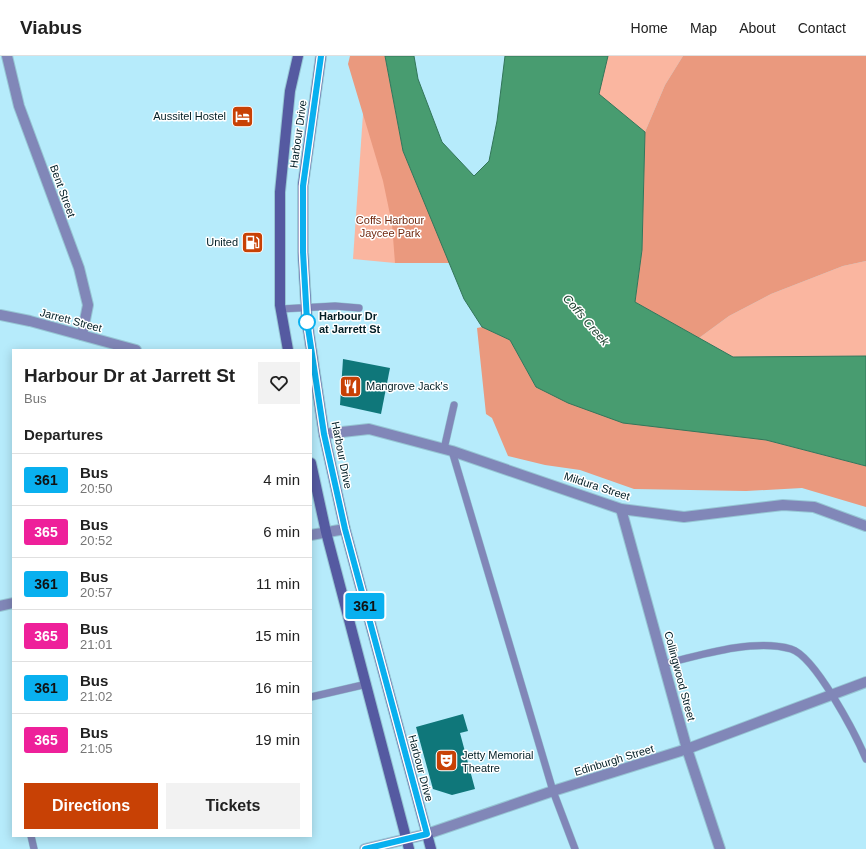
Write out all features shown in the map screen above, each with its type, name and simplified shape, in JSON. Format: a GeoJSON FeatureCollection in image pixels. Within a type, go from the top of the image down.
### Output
{"type":"FeatureCollection","features":[{"type":"Feature","properties":{"kind":"street","name":"Bent Street"},"geometry":{"type":"LineString","coordinates":[[7,56],[19,106],[79,268],[88,306],[82,335]]}},
{"type":"Feature","properties":{"kind":"street","name":"Harbour Drive"},"geometry":{"type":"LineString","coordinates":[[288,349],[281,309],[279,256],[280,192],[290,91],[298,56]]}},
{"type":"Feature","properties":{"kind":"street","name":"Harbour Drive"},"geometry":{"type":"LineString","coordinates":[[311,349],[306,307],[303,252],[303,186],[321,56]]}},
{"type":"Feature","properties":{"kind":"street","name":"Jarrett Street"},"geometry":{"type":"LineString","coordinates":[[0,315],[132,349]]}},
{"type":"Feature","properties":{"kind":"street","name":"Harbour Drive"},"geometry":{"type":"LineString","coordinates":[[313,371],[324,434],[345,529],[431,849]]}},
{"type":"Feature","properties":{"kind":"street","name":"Mildura Street"},"geometry":{"type":"LineString","coordinates":[[324,434],[369,429],[448,450],[621,509],[684,517],[783,505],[814,507],[866,526]]}},
{"type":"Feature","properties":{"kind":"street"},"geometry":{"type":"LineString","coordinates":[[312,468],[326,532],[408,844]]}},
{"type":"Feature","properties":{"kind":"street","name":"Collingwood Street"},"geometry":{"type":"LineString","coordinates":[[621,509],[687,749],[720,849]]}},
{"type":"Feature","properties":{"kind":"street"},"geometry":{"type":"LineString","coordinates":[[312,536],[345,529]]}},
{"type":"Feature","properties":{"kind":"street"},"geometry":{"type":"LineString","coordinates":[[0,606],[12,603]]}},
{"type":"Feature","properties":{"kind":"street","name":"Edinburgh Street"},"geometry":{"type":"LineString","coordinates":[[365,849],[408,844],[427,834],[553,791],[687,749],[866,682]]}},
{"type":"Feature","properties":{"kind":"lane"},"geometry":{"type":"LineString","coordinates":[[281,309],[335,306],[359,308]]}},
{"type":"Feature","properties":{"kind":"lane"},"geometry":{"type":"LineString","coordinates":[[454,406],[448,450],[553,791],[575,849]]}},
{"type":"Feature","properties":{"kind":"lane"},"geometry":{"type":"LineString","coordinates":[[664,664],[755,645],[792,649],[814,666],[860,742],[866,759]]}},
{"type":"Feature","properties":{"kind":"lane"},"geometry":{"type":"LineString","coordinates":[[312,697],[367,684]]}},
{"type":"Feature","properties":{"kind":"lane"},"geometry":{"type":"LineString","coordinates":[[31,837],[34,849]]}},
{"type":"Feature","properties":{"kind":"green space","name":"Coffs Harbour Jaycee Park"},"geometry":{"type":"Polygon","coordinates":[[[367,56],[442,262],[395,263],[353,259],[367,56]]]}},
{"type":"Feature","properties":{"kind":"green space"},"geometry":{"type":"Polygon","coordinates":[[[608,56],[683,56],[665,85],[645,132],[598,94],[608,56]]]}},
{"type":"Feature","properties":{"kind":"green space"},"geometry":{"type":"Polygon","coordinates":[[[866,261],[866,356],[733,357],[699,338],[729,316],[771,294],[843,266],[866,261]]]}},
{"type":"Feature","properties":{"kind":"shaded area","name":"Coffs Harbour Jaycee Park"},"geometry":{"type":"Polygon","coordinates":[[[350,56],[385,56],[403,151],[450,263],[395,263],[392,224],[383,181],[348,64],[350,56]]]}},
{"type":"Feature","properties":{"kind":"shaded area"},"geometry":{"type":"Polygon","coordinates":[[[683,56],[866,56],[866,261],[843,266],[771,294],[729,316],[699,338],[635,302],[642,250],[645,132],[665,85],[683,56]]]}},
{"type":"Feature","properties":{"kind":"shaded area"},"geometry":{"type":"Polygon","coordinates":[[[482,327],[510,340],[536,387],[766,440],[866,466],[866,507],[802,488],[746,491],[634,489],[580,470],[545,465],[508,456],[492,418],[486,414],[477,328],[482,327]]]}},
{"type":"Feature","properties":{"kind":"water","name":"Coffs Creek"},"geometry":{"type":"Polygon","coordinates":[[[385,56],[414,56],[418,79],[442,142],[474,176],[489,161],[497,121],[505,56],[608,56],[599,94],[645,132],[642,250],[635,302],[733,357],[866,356],[866,466],[766,440],[623,423],[568,403],[536,387],[510,340],[482,327],[464,299],[403,151],[385,56]]]}},
{"type":"Feature","properties":{"kind":"building"},"geometry":{"type":"Polygon","coordinates":[[[343,359],[390,368],[381,414],[340,405],[343,359]]]}},
{"type":"Feature","properties":{"kind":"building","name":"Jetty Memorial Theatre"},"geometry":{"type":"Polygon","coordinates":[[[463,714],[468,731],[460,733],[475,789],[452,795],[433,789],[416,727],[463,714]]]}},
{"type":"Feature","properties":{"kind":"bus line","name":"361"},"geometry":{"type":"LineString","coordinates":[[311,349],[307,321],[303,252],[303,186],[321,56]]}},
{"type":"Feature","properties":{"kind":"bus line","name":"361"},"geometry":{"type":"LineString","coordinates":[[312,352],[324,434],[345,529],[427,834],[365,849]]}},
{"type":"Feature","properties":{"kind":"place","name":"Aussitel Hostel"},"geometry":{"type":"Point","coordinates":[242,116]}},
{"type":"Feature","properties":{"kind":"place","name":"United"},"geometry":{"type":"Point","coordinates":[253,242]}},
{"type":"Feature","properties":{"kind":"place","name":"Harbour Dr at Jarrett St"},"geometry":{"type":"Point","coordinates":[307,322]}},
{"type":"Feature","properties":{"kind":"place","name":"Mangrove Jack's"},"geometry":{"type":"Point","coordinates":[350,386]}},
{"type":"Feature","properties":{"kind":"place","name":"Jetty Memorial Theatre"},"geometry":{"type":"Point","coordinates":[447,761]}}]}
